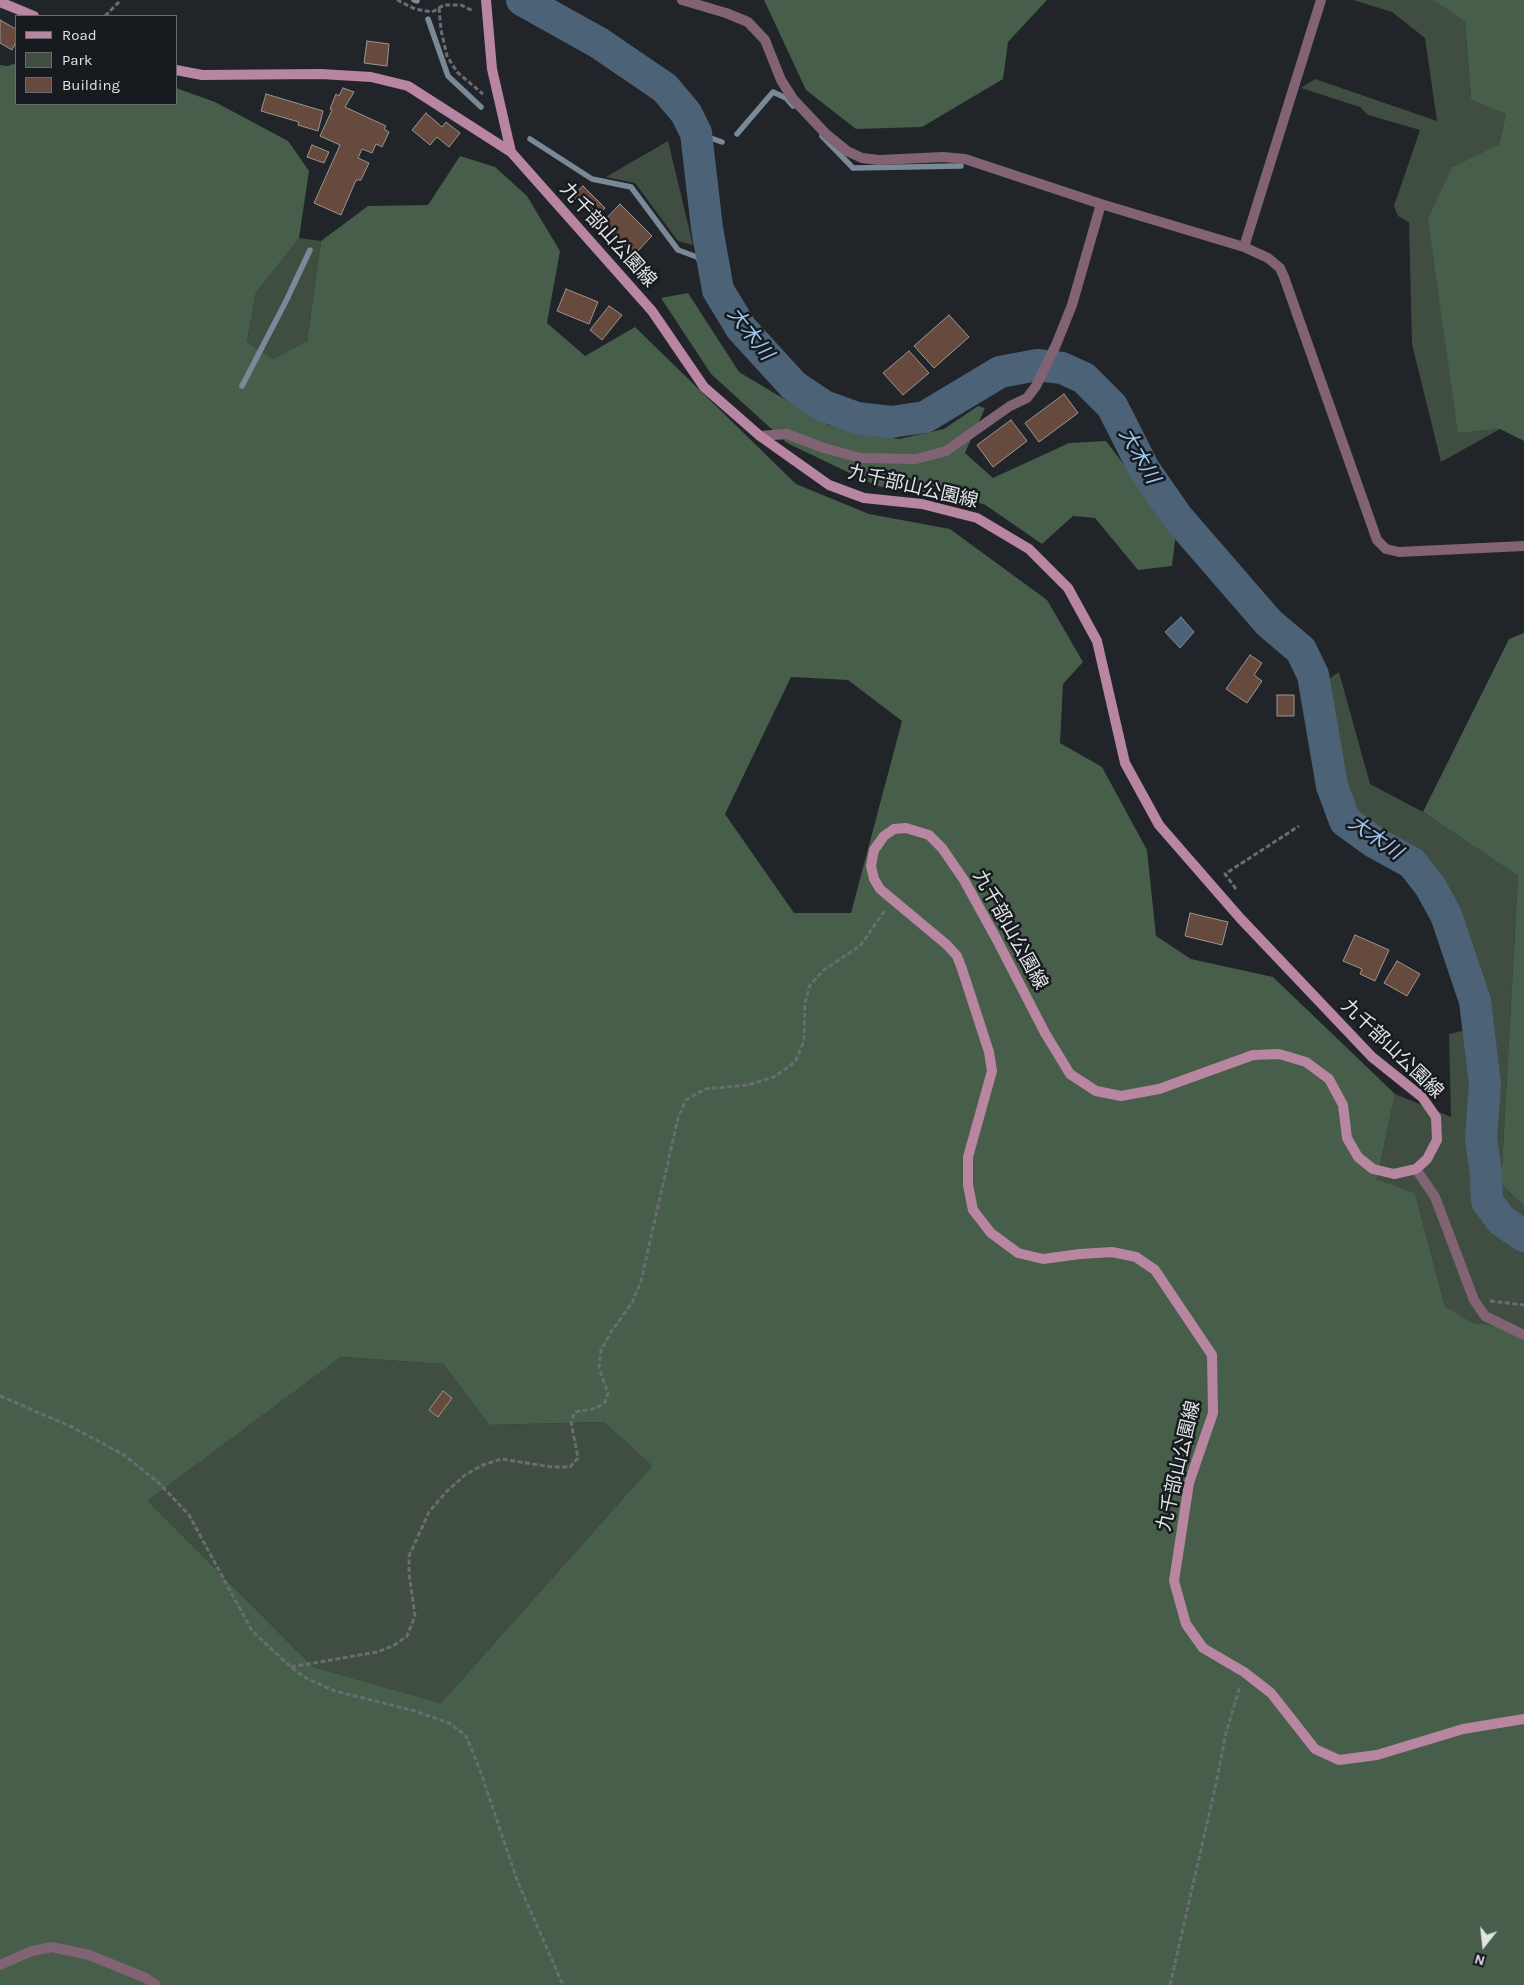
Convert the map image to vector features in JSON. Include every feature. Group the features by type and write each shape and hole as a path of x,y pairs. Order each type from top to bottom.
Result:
{"main road":[{"path":"486,0 492,69 511,152"},
{"path":"0,2 32,15"},
{"name":"九千部山公園線","path":"178,70 202,75 321,74 370,77 408,86 511,152 652,311 704,387 760,436 829,485 864,498 922,504 976,518 1029,549 1068,588 1096,641 1125,764 1159,825 1240,918 1372,1057 1422,1097 1436,1117 1437,1140 1427,1159 1416,1168 1394,1174 1373,1169 1358,1157 1347,1138 1344,1105 1328,1079 1306,1062 1279,1054 1253,1055 1160,1089 1120,1096 1096,1091 1070,1074 1045,1033 964,880 942,848 929,835 906,828 894,829 884,836 874,850 871,866 874,879 880,889 947,944 956,956 989,1052 992,1071 968,1157 968,1185 973,1210 991,1233 1018,1253 1043,1259 1112,1252 1136,1257 1155,1270 1212,1355 1213,1413 1189,1483 1174,1580 1186,1624 1203,1648 1244,1672 1271,1694 1315,1749 1339,1760 1377,1756 1463,1729 1524,1720"}],"street":[{"path":"682,0 726,13 748,22 765,40 781,80 793,99 826,134 846,151 862,158 879,160 943,156 964,159 1101,204 1244,247 1268,258 1280,268 1284,278 1377,540 1386,548 1399,552 1524,546"},
{"path":"1244,247 1321,0"},
{"path":"760,436 787,434 824,448 861,458 916,459 946,451 1010,406 1027,398 1036,386 1056,345 1072,305 1101,204"},
{"path":"1416,1168 1435,1197 1474,1300 1485,1316 1524,1334"},
{"path":"0,1964 32,1950 52,1947 89,1955 146,1978 156,1985"}],"path":[{"path":"106,15 121,0"},
{"path":"397,0 414,9 432,12 444,5 461,5 488,18"},
{"path":"439,8 441,30 447,56 457,72 482,94 498,96"},
{"path":"1240,896 1225,874 1299,826"},
{"path":"291,1667 376,1652 393,1646 407,1636 415,1616 408,1574 409,1556 429,1512 446,1492 465,1475 483,1465 502,1459 552,1468 570,1467 578,1458 571,1422 575,1412 597,1408 605,1402 608,1393 599,1368 601,1350 611,1332 632,1303 641,1281 678,1118 686,1100 704,1089 748,1085 774,1076 795,1062 804,1041 805,1003 810,985 824,970 860,946 892,900"},
{"path":"1474,1300 1503,1301 1524,1306"},
{"path":"0,1396 72,1427 124,1454 159,1483 189,1515 252,1631 291,1667 306,1678 335,1691 415,1712 448,1723 466,1736 480,1770 517,1880 564,1985"},
{"path":"1170,1985 1226,1733 1244,1672"}],"green space":[{"path":"764,0 1047,0 1008,42 1003,79 922,127 856,129 806,90"},
{"path":"1353,0 1433,0 1465,22 1471,98 1506,114 1499,144 1452,167 1458,433 1500,429 1441,462 1412,344 1409,222 1398,216 1394,206 1420,130 1368,115 1360,107 1301,88 1315,79 1437,121 1425,38 1392,12"},
{"path":"1433,0 1524,0 1524,441 1500,429 1458,433 1428,219 1452,167 1499,144 1506,114 1471,99 1465,22"},
{"path":"15,63 15,105 178,105 178,89 215,102 288,141 309,171 299,238 256,293 247,342 273,359 307,341 321,241 368,206 428,205 460,156 495,167 527,196 560,251 547,323 585,356 635,327 796,484 869,514 950,529 1047,600 1083,662 1063,684 1060,743 1102,767 1147,850 1156,936 1191,959 1273,977 1395,1094 1377,1180 1415,1193 1445,1306 1473,1323 1524,1329 1524,1985 0,1985 0,65 8,66","holes":["791,677 848,680 902,721 851,913 794,913 725,814","341,1357 443,1364 489,1425 604,1422 652,1466 441,1703 313,1667 148,1501"]},
{"path":"668,141 693,245 678,241 635,183 606,177"},
{"path":"299,238 321,241 307,341 273,359 247,342 256,293"},
{"path":"688,293 739,372 828,425 899,439 944,429 978,406 985,408 965,453 993,478 1069,443 1106,441 1176,533 1172,566 1138,570 1095,518 1073,516 1042,544 984,504 877,486 787,443 711,374 661,298"},
{"path":"1524,633 1524,1206 1501,1184 1518,876 1423,812 1509,639"},
{"path":"1339,672 1370,784 1423,812 1518,876 1501,1184 1524,1206 1524,1329 1473,1323 1445,1306 1415,1193 1377,1181 1395,1094 1451,1117 1449,1034 1484,1026 1461,915 1427,863 1351,811 1317,687"},
{"path":"341,1357 443,1364 489,1425 604,1422 652,1466 441,1703 313,1667 148,1501"}],"water":[{"path":"1181,617 1194,632 1180,648 1165,632"}],"building":[{"path":"0,20 15,28 15,44 12,50 0,43"},
{"path":"367,41 389,44 387,66 364,63"},
{"path":"343,88 354,92 345,107 386,126 384,129 389,132 382,147 376,144 372,153 362,149 358,158 369,163 361,180 356,180 341,215 314,203 340,145 320,136 332,110 330,109 336,94 339,96"},
{"path":"266,94 323,111 318,131 298,125 299,122 261,111"},
{"path":"426,113 442,127 446,122 460,133 449,147 437,137 430,145 412,130"},
{"path":"312,145 329,152 324,163 307,157"},
{"path":"583,186 605,208 595,218 572,196"},
{"path":"620,204 652,236 634,255 602,223"},
{"path":"566,289 598,302 589,324 557,311"},
{"path":"609,306 622,315 602,340 590,330"},
{"path":"949,315 969,337 934,368 914,346"},
{"path":"909,351 929,373 903,395 883,373"},
{"path":"1064,394 1078,413 1039,442 1025,423"},
{"path":"1011,420 1027,441 993,467 977,445"},
{"path":"1250,655 1262,663 1254,675 1262,681 1247,703 1226,689"},
{"path":"1277,695 1294,695 1294,716 1277,716"},
{"path":"1190,913 1228,922 1222,945 1185,936"},
{"path":"1355,935 1389,950 1375,981 1360,974 1362,969 1343,961"},
{"path":"1397,961 1420,974 1407,996 1384,983"},
{"path":"443,1391 452,1398 438,1417 429,1410"}],"waterway":[{"name":"大木川","path":"522,0 599,43 665,88 686,113 696,133 707,228 718,290 741,328 794,386 824,406 857,418 891,422 925,417 1000,372 1037,365 1062,368 1084,378 1112,406 1144,469 1178,518 1269,623 1301,650 1313,675 1332,786 1345,821 1374,842 1412,863 1430,886 1446,915 1475,1001 1485,1084 1481,1138 1486,1174 1487,1201 1501,1220 1524,1236"},
{"path":"428,19 448,76 481,107"},
{"path":"737,134 773,92 786,98 793,106"},
{"path":"696,133 722,142"},
{"path":"822,136 853,168 961,166"},
{"path":"530,139 592,179 631,187 678,250 697,257 718,290"},
{"path":"242,386 310,250"}]}
